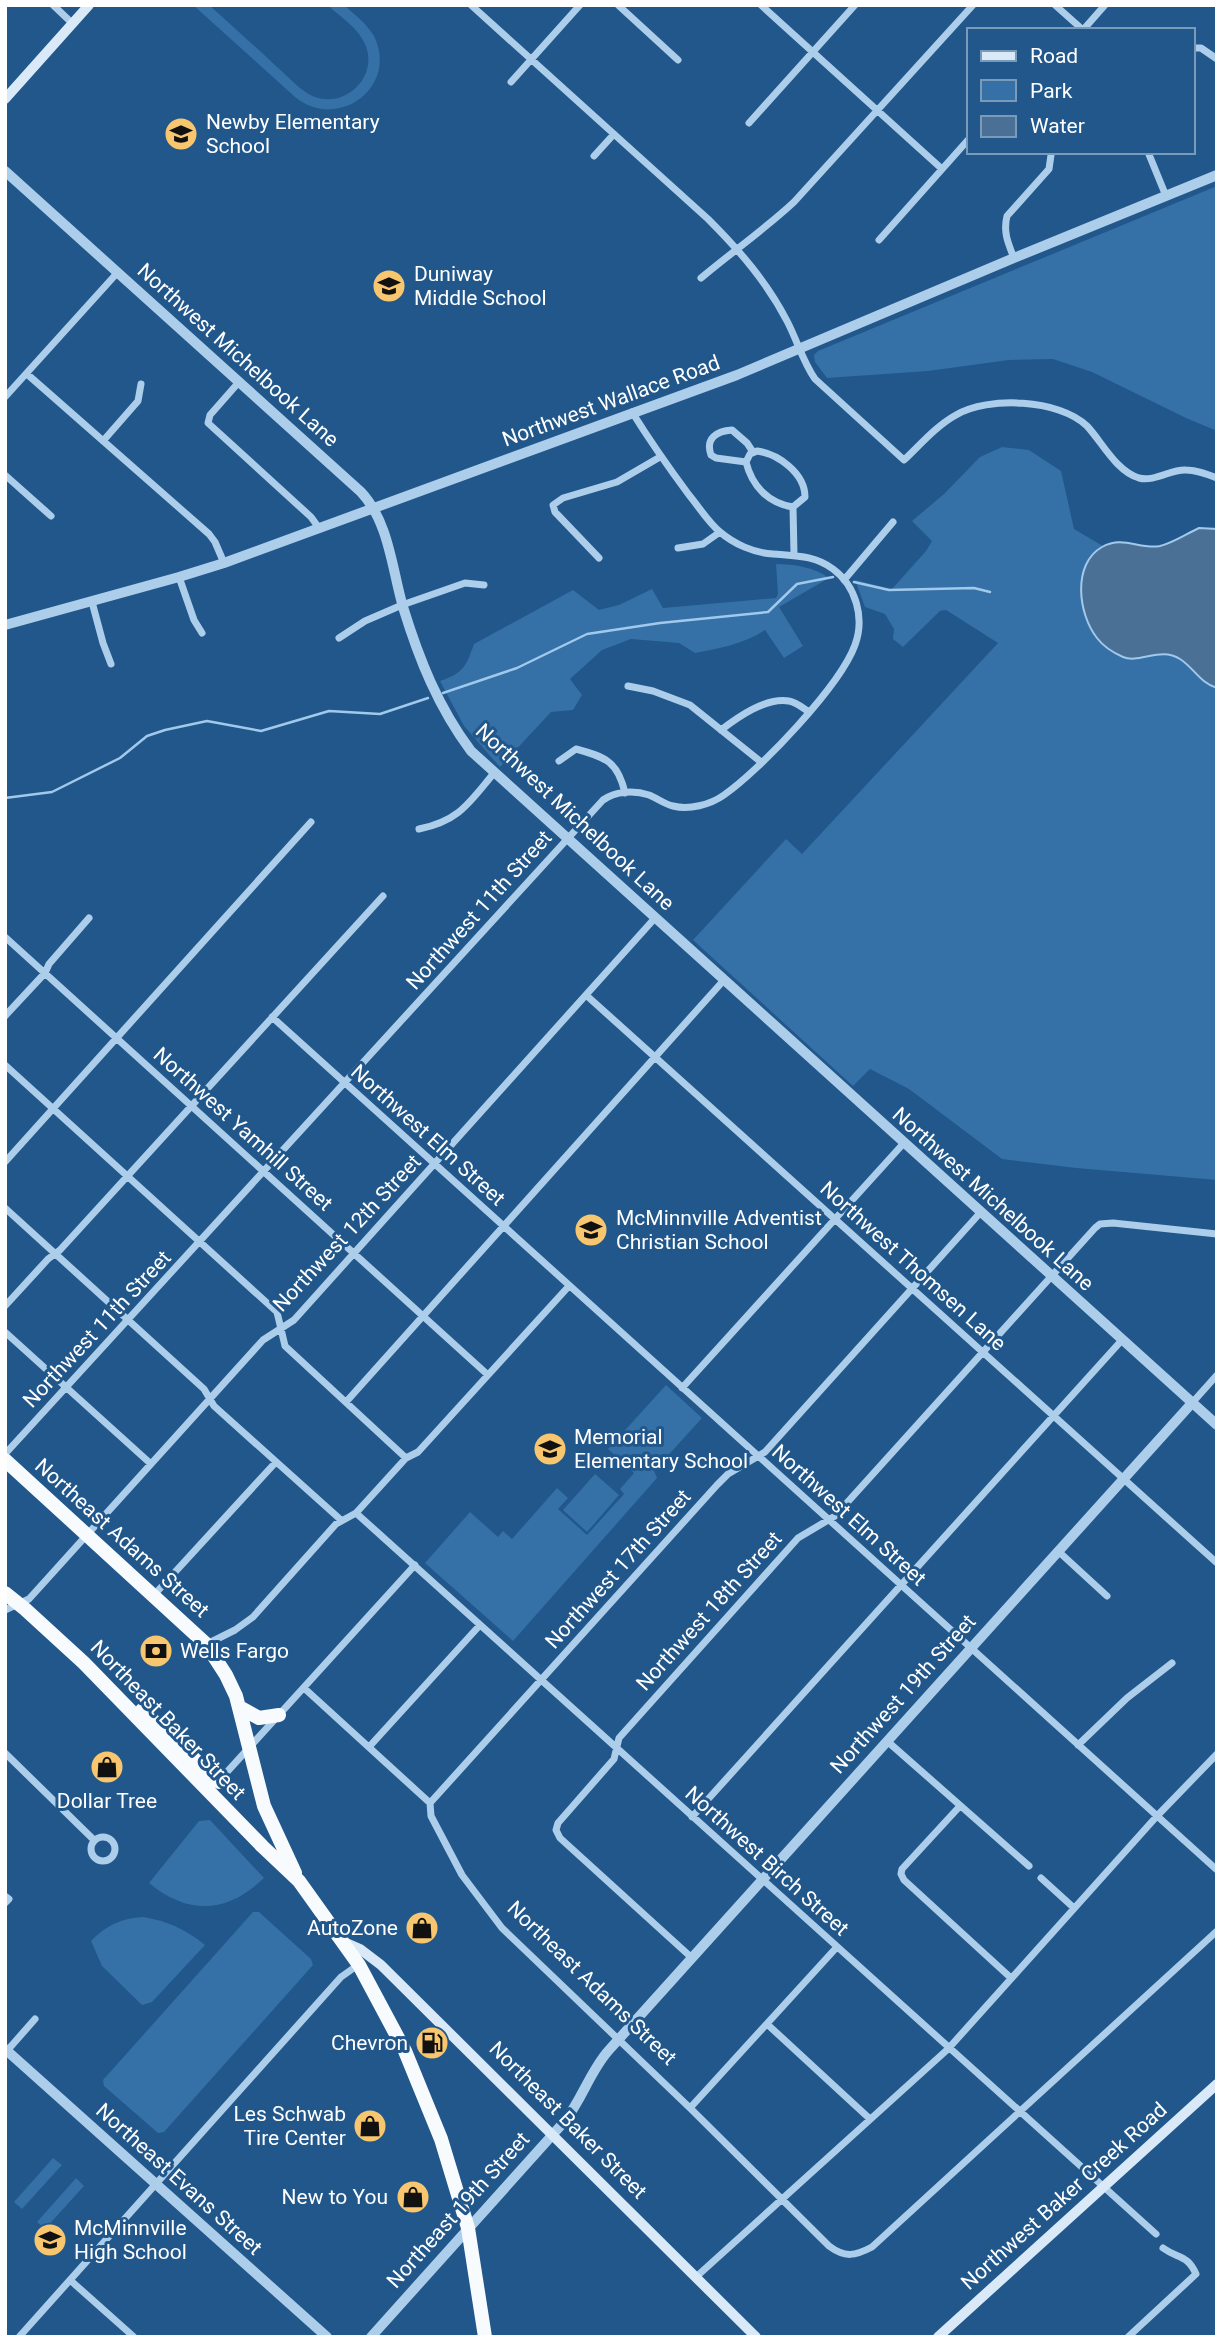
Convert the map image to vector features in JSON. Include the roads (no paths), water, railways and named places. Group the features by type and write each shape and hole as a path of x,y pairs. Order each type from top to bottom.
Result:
{"highway":[{"name":"Northeast Adams Street","path":"5,1460 206,1644 226,1675 240,1707 264,1806 299,1881"},
{"name":"Northeast Baker Street","path":"5,1593 12,1607 83,1663 214,1787 299,1881"},
{"path":"240,1707 259,1718 279,1715"},
{"path":"299,1881 359,1965 386,2013 423,2091 441,2139 468,2228 485,2337"}],"main road":[{"path":"7,94 89,5"},
{"name":"Northeast Baker Street","path":"344,1942 360,1949 382,1965 756,2337"},
{"name":"Northwest Baker Creek Road","path":"938,2337 1217,2084"}],"street":[{"path":"53,5 73,24"},
{"path":"471,5 736,248 765,284 815,379 904,460 939,427 972,408 988,404 1047,405 1078,418 1125,470 1140,478 1156,477 1184,469 1217,478"},
{"path":"511,82 580,5"},
{"path":"618,5 678,60"},
{"path":"761,5 942,169"},
{"path":"749,123 855,5"},
{"path":"701,278 736,248 772,223 794,202 973,5"},
{"path":"1055,5 1081,28"},
{"path":"1085,28 1105,5"},
{"path":"1194,48 1201,48 1217,60"},
{"path":"594,156 614,134"},
{"path":"879,240 967,141"},
{"path":"1150,154 1166,196"},
{"path":"1014,258 1005,234 1007,216 1049,169 1051,155"},
{"name":"Northwest Michelbook Lane","path":"5,171 361,492 374,507 385,536 402,605 421,664 444,712 471,751 1217,1426"},
{"name":"Northwest Wallace Road","path":"5,625 224,563 737,375 1217,175"},
{"path":"5,397 118,272"},
{"path":"27,374 209,534 224,563"},
{"path":"239,382 210,415 208,423 319,527"},
{"path":"103,441 138,401 141,384"},
{"path":"559,761 576,749 609,762 618,770 625,793 648,795 673,806 704,805 723,796 761,762 809,712 841,670 855,645 860,626 855,596 834,570 820,561 794,554 756,551 739,544 720,531 660,457 632,412"},
{"path":"746,462 711,455 708,445 711,438 722,430 732,430 747,443 752,452"},
{"path":"752,452 746,462 749,474 761,492 779,504 793,507"},
{"path":"752,452 765,452 774,457 802,480 805,497 793,507"},
{"path":"599,558 555,512 553,505 563,498 624,479 660,457"},
{"path":"5,475 51,516"},
{"path":"793,507 794,554"},
{"path":"844,580 893,522"},
{"path":"677,548 703,544 720,531"},
{"path":"179,577 194,620 202,633"},
{"path":"339,638 359,624 402,605 465,583 484,585"},
{"path":"92,602 111,664"},
{"path":"628,685 690,705 761,762"},
{"path":"722,730 748,712 771,702 793,701 809,712"},
{"path":"419,830 454,818 494,773"},
{"name":"Northwest 11th Street","path":"5,1454 603,800 625,793"},
{"path":"5,1162 311,822"},
{"path":"5,1306 127,1177 383,896"},
{"path":"5,1016 45,973 49,964 89,918"},
{"name":"Northwest 12th Street","path":"12,1607 30,1599 263,1340 294,1320 655,918"},
{"name":"Northwest Yamhill Street","path":"5,937 488,1375"},
{"path":"346,1402 724,981"},
{"name":"Northwest Thomsen Lane","path":"586,995 1217,1563"},
{"name":"Northwest Elm Street","path":"272,1017 1217,1870"},
{"path":"5,1065 277,1312 285,1346 406,1458"},
{"path":"682,1388 903,1144"},
{"path":"5,1208 204,1389 214,1406 275,1463 341,1520"},
{"name":"Northwest 17th Street","path":"430,1803 717,1485 728,1475 759,1457 981,1213"},
{"name":"Northwest 18th Street","path":"692,1958 560,1838 556,1830 558,1823 614,1759 619,1738 798,1538 829,1520 1100,1224 1113,1223 1217,1234"},
{"path":"206,1644 235,1630 253,1617 341,1520 356,1513 406,1458 418,1452 569,1286"},
{"path":"5,1332 151,1464"},
{"path":"692,1817 1122,1340"},
{"name":"Northwest 19th Street","path":"618,2039 1217,1375"},
{"path":"154,1595 275,1463"},
{"name":"Northwest Birch Street","path":"356,1513 1156,2234"},
{"path":"1058,1551 1107,1596"},
{"path":"214,1787 415,1566"},
{"path":"369,1747 480,1625"},
{"path":"1079,1745 1126,1698 1172,1662"},
{"name":"Northeast Adams Street","path":"304,1688 430,1803 431,1816 462,1875 523,1950 838,2253 849,2256 872,2247 1019,2112"},
{"path":"887,1741 1029,1866"},
{"path":"696,2277 948,2049 1157,1815 1217,1754"},
{"path":"6,1755 94,1840"},
{"path":"960,1805 902,1869 901,1874 904,1881 1011,1978"},
{"path":"1041,1878 1074,1908"},
{"path":"1019,2112 1217,1931"},
{"path":"690,2108 836,1948"},
{"path":"19,2337 341,1977 359,1965"},
{"path":"6,2050 35,2019"},
{"path":"767,2024 870,2119"},
{"name":"Northeast 19th Street","path":"371,2337 574,2110 603,2056 618,2039"},
{"name":"Northeast Evans Street","path":"6,2050 327,2337"},
{"path":"1128,2337 1196,2274 1184,2257 1163,2248"},
{"path":"70,2280 134,2337"}],"water":[{"path":"1199,528 1217,529 1217,688 1206,683 1173,655 1158,654 1129,659 1112,651 1099,641 1082,603 1082,577 1086,565 1092,555 1102,547 1117,542 1160,546"}],"waterway":[{"path":"443,693 517,668 587,634 660,623 768,612 797,584 833,577"},
{"path":"854,582 889,590 974,588 990,592"},
{"path":"5,798 52,792 120,758 147,736 165,730 207,721 261,731 329,711 380,714 428,698"}],"place":[{"name":"Newby Elementary School","path":"181,134"},
{"name":"Duniway Middle School","path":"389,286"},
{"name":"McMinnville Adventist Christian School","path":"591,1230"},
{"name":"Memorial Elementary School","path":"550,1449"},
{"name":"Wells Fargo","path":"156,1651"},
{"name":"Dollar Tree","path":"107,1767"},
{"name":"AutoZone","path":"422,1928"},
{"name":"Chevron","path":"432,2043"},
{"name":"Les Schwab Tire Center","path":"370,2126"},
{"name":"New to You","path":"413,2197"},
{"name":"McMinnville High School","path":"50,2240"}]}
